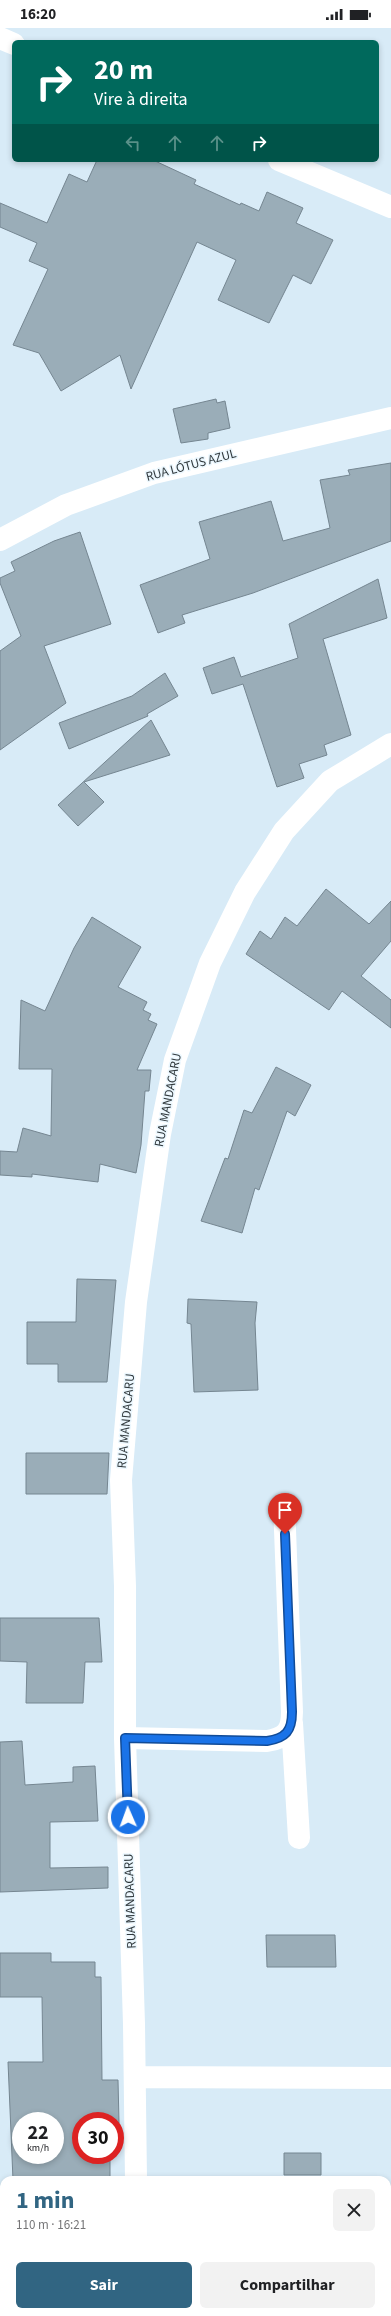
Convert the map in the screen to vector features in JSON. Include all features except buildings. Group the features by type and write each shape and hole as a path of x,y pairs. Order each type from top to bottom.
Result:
{"street":[{"path":"0,38 12,43"},
{"path":"284,162 391,207"},
{"name":"RUA LÓTUS AZUL","path":"0,540 66,505 154,473 391,418"},
{"name":"RUA MANDACARU","path":"136,2176 135,2077 125,1738 125,1586 121,1480 127,1402 140,1279 160,1134 175,1060 210,963 245,892 284,832 330,781 391,744"},
{"path":"284,1504 292,1723 300,1838"},
{"path":"125,1738 267,1741 280,1739 287,1733 292,1723"},
{"path":"135,2077 391,2078"}],"route":[{"path":"128,1817 125,1738 267,1741 280,1739 287,1733 292,1723 292,1712 285,1534"}]}
